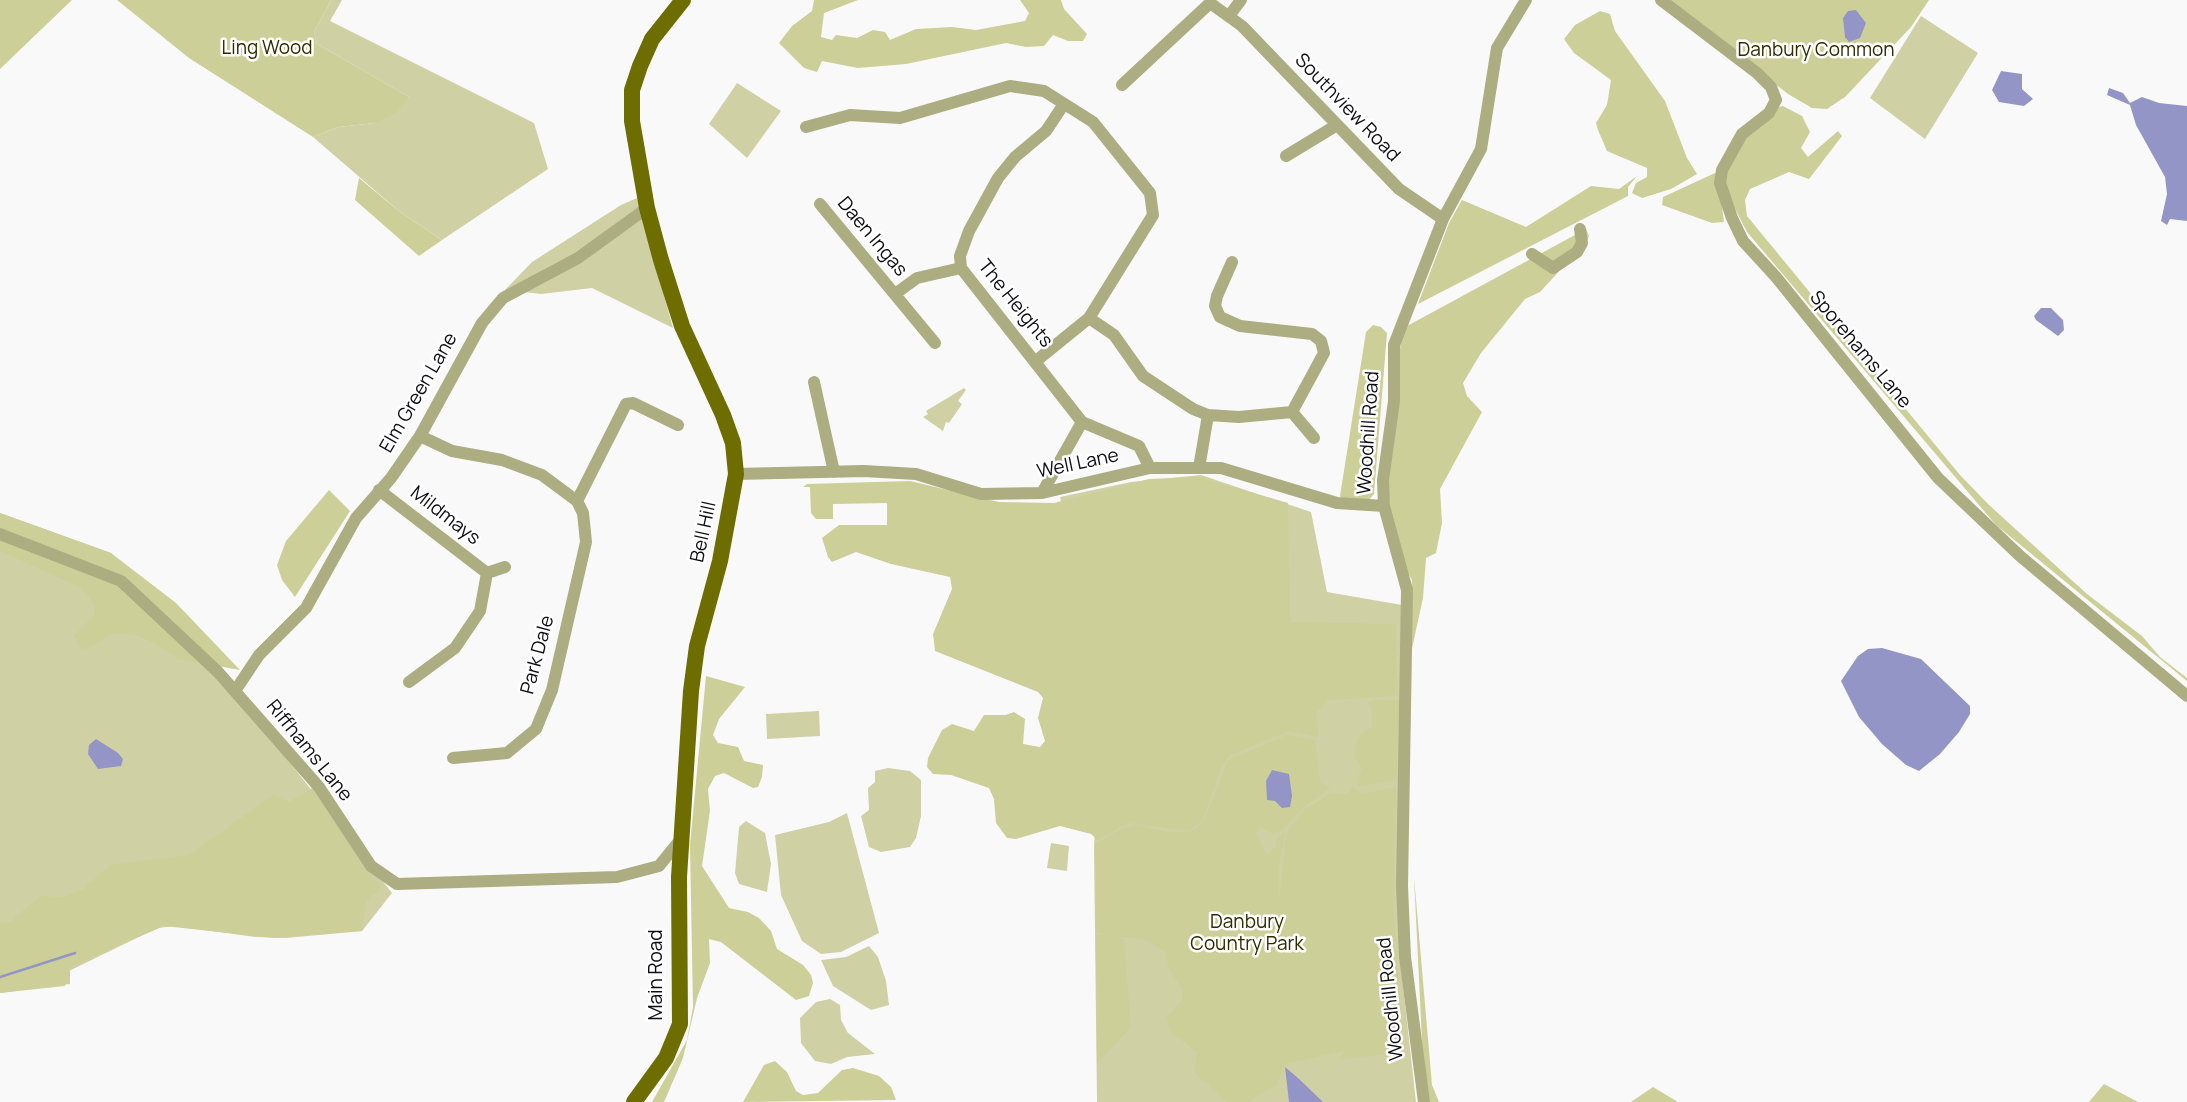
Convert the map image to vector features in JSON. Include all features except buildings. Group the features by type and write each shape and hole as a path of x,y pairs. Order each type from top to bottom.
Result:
{"main road":[{"path":"647,208 632,121 632,90 652,39 683,0"},
{"name":"Bell Hill","path":"647,208 682,326 733,443 736,474 720,561 697,646 679,877"},
{"name":"Main Road","path":"634,1102 666,1058 680,1024 679,877"}],"street":[{"path":"1228,16 1241,0"},
{"name":"Woodhill Road","path":"1424,1102 1405,957 1402,898 1407,590 1384,506 1383,480 1394,401 1394,345 1443,219 1481,149 1497,48 1527,0"},
{"name":"Sporehams Lane","path":"1661,0 1758,73 1771,87 1776,100 1769,113 1742,134 1721,170 1720,183 1732,219 1743,241 1776,277 1938,478 2020,556 2187,696"},
{"name":"Southview Road","path":"1122,85 1208,1 1228,16 1399,189 1443,219"},
{"path":"806,127 850,115 900,118 1010,86 1044,91 1093,122 1150,193 1154,204 1153,215 1089,317 1036,361"},
{"name":"The Heights","path":"1064,104 1046,131 1015,157 998,178 969,231 960,256 961,268 1082,422"},
{"path":"1286,156 1337,125"},
{"name":"Daen Ingas","path":"820,204 935,342"},
{"name":"Elm Green Lane","path":"235,691 259,655 306,608 335,552 420,436 482,323 503,298 578,258 647,208"},
{"path":"1532,254 1553,268 1577,252 1582,243 1580,229"},
{"path":"1232,262 1217,296 1215,306 1220,317 1240,327 1312,334 1321,341 1324,353 1292,412"},
{"name":"Daen Ingas","path":"895,294 917,278 961,268"},
{"path":"1089,317 1114,335 1143,376 1160,390 1209,415 1239,417 1292,412"},
{"path":"814,382 834,472"},
{"path":"420,436 453,451 502,460 542,475 577,501 626,404 633,403 678,425"},
{"path":"1292,412 1314,438"},
{"path":"1199,468 1209,415"},
{"path":"1042,493 1082,422 1139,446 1150,468"},
{"name":"Well Lane","path":"736,474 916,474 981,494 1042,493 1150,468 1220,468 1337,503 1384,506"},
{"name":"Mildmays","path":"379,490 486,573"},
{"name":"Park Dale","path":"453,758 507,753 536,729 552,690 586,542 583,513 577,501"},
{"name":"Riffhams Lane","path":"0,534 121,581 218,671 319,787 371,866 397,884 433,885 617,877 659,866"},
{"name":"Mildmays","path":"486,573 505,567"},
{"name":"Mildmays","path":"409,682 455,648 480,611 486,573"},
{"path":"218,671 245,679"},
{"path":"679,877 659,866 681,839"}],"green space":[{"path":"0,0 72,0 0,69"},
{"name":"Ling Wood","path":"117,0 331,0 314,32 317,44 409,97 394,114 375,123 338,127 313,137 189,58"},
{"path":"331,0 342,0 330,21 534,123 548,169 442,240 400,212 313,137 338,127 375,123 409,97 317,44 314,32"},
{"path":"814,0 858,0 824,13 821,37 832,40 836,35 857,38 873,30 885,32 890,40 916,29 952,27 976,30 1025,21 1029,13 1020,0 1061,0 1064,9 1087,34 1083,41 1068,41 1053,35 1044,46 1026,47 1006,43 906,64 858,68 822,61 817,72 804,68 779,43 792,26 812,11"},
{"name":"Danbury Common","path":"1668,0 1929,0 1911,27 1845,97 1827,109 1812,108 1788,94"},
{"path":"1600,11 1610,14 1615,31 1665,101 1687,158 1697,174 1671,189 1642,198 1632,193 1636,183 1647,177 1647,168 1607,151 1596,123 1607,105 1611,80 1574,53 1564,39 1575,25"},
{"path":"1921,16 1978,53 1925,139 1870,98"},
{"path":"737,83 781,111 747,158 709,124"},
{"path":"1783,106 1802,116 1810,132 1801,148 1808,157 1838,131 1842,136 1809,179 1789,172 1750,189 1745,200 1747,216 1960,475 2087,594 2142,636 2160,657 2187,678 2187,681 1996,525 1747,232 1726,191 1725,171 1737,149 1769,109"},
{"path":"1715,173 1718,176 1724,222 1712,223 1662,205 1663,197"},
{"path":"1637,176 1628,187 1628,196 1418,304 1449,223 1462,200 1526,227 1591,186 1619,189"},
{"path":"359,178 400,212 442,240 419,256 355,200"},
{"path":"637,198 673,328 592,288 541,294 505,290 532,262 621,205"},
{"path":"1586,229 1589,236 1587,241 1540,292 1525,299 1481,353 1463,383 1467,396 1482,412 1440,489 1442,523 1436,553 1426,558 1423,598 1406,676 1412,580 1403,564 1390,511 1388,483 1401,338 1407,326"},
{"path":"1373,325 1381,327 1387,333 1374,494 1368,501 1340,496 1366,332"},
{"path":"964,388 966,390 958,401 962,404 949,423 946,422 943,431 923,417 928,414 926,411"},
{"name":"Danbury Country Park","path":"1201,475 1311,512 1327,592 1402,605 1401,968 1416,1102 1097,1102 1094,849 1100,696 1060,497 1131,482"},
{"path":"1198,477 1288,503 1290,622 1396,624 1397,696 1329,700 1317,711 1317,737 1288,731 1229,756 1221,768 1203,820 1189,831 1128,823 1098,840 1091,834 1060,826 1016,839 1007,838 996,823 994,799 989,788 951,775 933,774 927,767 928,758 942,730 952,724 974,731 984,715 1006,715 1014,712 1025,719 1023,744 1040,747 1045,741 1038,718 1043,698 1038,692 935,651 933,634 952,589 950,577 891,564 856,552 832,562 828,557 822,538 839,525 887,525 887,503 833,504 833,519 816,519 811,513 810,487 803,487 807,484 910,481 999,502 1054,503 1149,479"},
{"path":"329,490 350,511 295,597 282,580 277,565 286,541"},
{"path":"0,513 111,553 230,686 392,893 362,931 286,938 255,937 176,926 157,928 69,971 65,986 0,993"},
{"path":"0,513 111,553 176,603 240,670 178,659 152,642 132,634 112,634 87,649 81,648 74,635 94,615 95,607 88,595 81,588 0,551"},
{"path":"706,676 745,687 719,719 713,735 718,743 738,747 744,761 763,765 758,787 753,788 724,773 715,776 708,789 710,811 702,866 729,908 748,912 759,918 771,931 777,949 803,965 811,975 813,983 809,996 796,1000 721,942 709,939 710,963 697,998 683,1058 664,1102 652,1102 687,1040 693,1007 690,845"},
{"path":"1399,700 1397,777 1392,781 1358,786 1356,781 1362,768 1355,757 1355,748 1361,734 1372,727 1372,708 1367,702"},
{"path":"819,711 820,736 767,739 766,714"},
{"path":"1287,735 1315,740 1320,782 1330,788 1304,807 1283,830 1273,834 1261,827 1256,834 1267,855 1276,847 1276,839 1286,832 1279,864 1279,900 1285,843 1289,829 1304,810 1331,793 1348,794 1353,787 1360,794 1396,787 1393,899 1403,1053 1340,1059 1344,1051 1284,1064 1277,1085 1248,1102 1227,1102 1194,1072 1197,1052 1172,1033 1166,1018 1182,1000 1183,990 1169,969 1165,952 1144,939 1119,937 1124,940 1131,1027 1097,1064 1096,935 1105,935 1096,933 1095,844 1119,830 1135,825 1170,832 1188,832 1197,828 1205,819 1228,760"},
{"path":"888,768 910,771 921,780 921,816 916,838 910,847 881,852 869,847 861,816 869,810 868,788 875,782 875,771"},
{"path":"312,788 324,799 357,856 381,888 366,901 362,931 274,938 164,926 70,967 70,984 0,993 0,923 11,921 40,896 64,897 83,889 110,865 189,855 273,795 289,802"},
{"path":"847,813 879,933 841,952 821,954 802,941 781,895 775,835 829,822"},
{"path":"746,821 765,833 771,864 767,892 739,884 735,873 739,827"},
{"path":"1051,843 1069,846 1067,871 1047,868"},
{"path":"1414,877 1432,1085 1439,1102 1425,1102"},
{"path":"869,946 878,957 886,981 889,1005 871,1010 833,986 821,960 846,957"},
{"path":"830,999 840,1005 841,1020 848,1033 875,1054 847,1057 831,1064 815,1061 801,1043 800,1018 816,1002"},
{"path":"775,1061 787,1072 796,1091 803,1095 818,1093 842,1070 853,1068 879,1076 891,1087 896,1100 743,1102 764,1065"},
{"path":"2104,1084 2138,1102 2089,1102"},
{"path":"1653,1087 1678,1102 1631,1102"}],"water":[{"path":"1856,10 1866,23 1860,38 1849,42 1845,37 1843,18 1848,11"},
{"path":"2001,71 2022,74 2022,89 2033,99 2024,106 1999,102 1992,90"},
{"path":"2109,88 2123,93 2130,103 2142,97 2159,103 2187,106 2187,221 2170,219 2167,225 2161,221 2167,194 2165,177 2136,125 2130,105 2107,95"},
{"path":"2041,308 2051,308 2063,320 2064,330 2058,336 2036,320 2034,316"},
{"path":"1882,648 1921,659 1970,706 1970,714 1959,732 1940,754 1919,771 1906,765 1882,744 1859,717 1841,681 1858,656 1868,649"},
{"path":"96,739 118,753 123,759 121,766 98,769 88,754 89,745"},
{"path":"1272,770 1289,774 1292,796 1290,807 1282,808 1275,801 1267,800 1266,781"},
{"path":"1285,1067 1298,1078 1323,1102 1289,1102"}],"waterway":[{"path":"0,977 75,953"}]}
